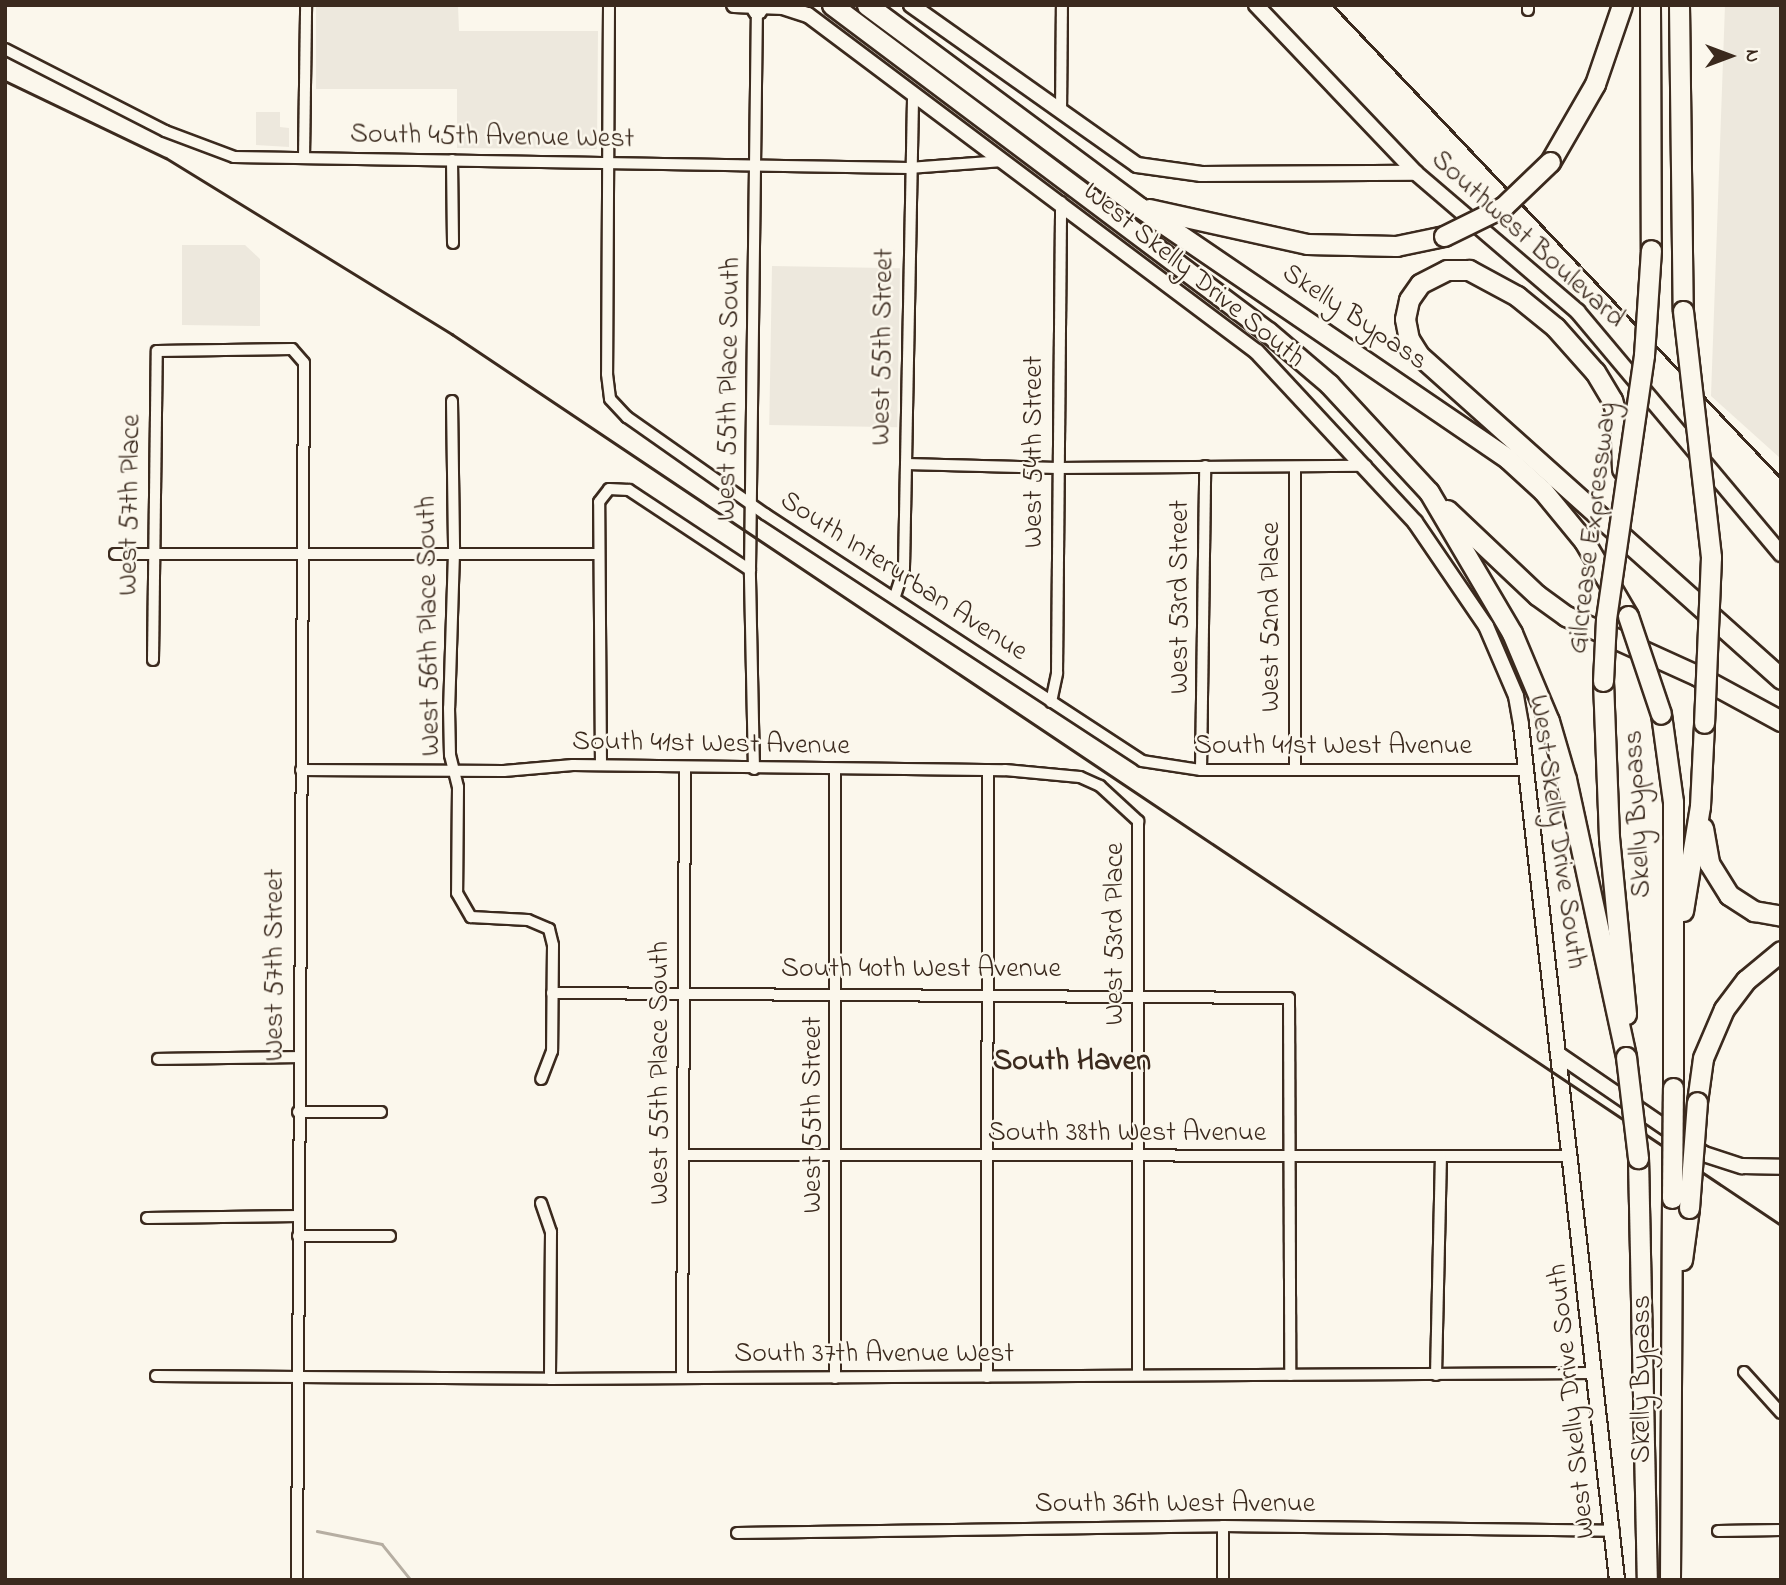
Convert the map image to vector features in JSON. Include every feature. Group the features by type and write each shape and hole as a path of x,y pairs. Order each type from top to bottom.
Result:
{"highway":[{"name":"Skelly Bypass","path":"832,5 1259,325 1329,384 1429,492 1512,633 1549,721 1626,1057 1638,1158 1647,1580"},
{"name":"Skelly Bypass","path":"867,5 1139,207 1489,444 1526,475 1584,541 1628,616 1661,714 1673,802 1670,1580"},
{"path":"1139,207 1307,244 1396,246 1444,236 1503,207 1550,162 1595,85 1622,5"},
{"name":"Gilcrease Expressway","path":"1626,1057 1626,988 1609,837 1603,681 1606,619 1644,355 1651,250 1650,5"},
{"path":"1674,971 1700,806 1711,557 1683,311 1679,5"},
{"path":"1623,503 1621,431 1608,393 1568,340 1517,296 1469,270 1437,273 1420,284 1409,300 1405,319 1409,339 1419,355 1498,429 1599,513 1781,679"},
{"path":"1327,333 1498,429"},
{"path":"1429,492 1537,595 1566,616 1781,721"},
{"path":"1755,706 1781,729"},
{"path":"1700,806 1705,846 1718,880 1741,904 1781,916"},
{"path":"1672,1326 1689,1208 1703,1058 1724,1009 1746,980 1781,951"}],"street":[{"path":"304,157 306,5"},
{"path":"608,163 609,5"},
{"name":"West Skelly Drive South","path":"734,5 783,7 808,15 913,96 1061,202 1257,352 1366,466 1436,548 1486,626 1516,696 1593,1373 1614,1531 1617,1580"},
{"path":"1061,113 1062,5"},
{"name":"Southwest Boulevard","path":"1256,5 1416,173 1586,320 1781,554"},
{"name":"West Skelly Drive South","path":"913,6 1137,166 1201,174 1416,173"},
{"name":"West 55th Place South","path":"754,769 750,570 753,505 757,7"},
{"name":"South 45th Avenue West","path":"5,49 207,150 234,158 756,163 909,168 1003,161"},
{"name":"West 55th Street","path":"895,596 904,568 909,168 913,96"},
{"path":"452,160 453,243"},
{"name":"South Interurban Avenue","path":"608,163 610,399 627,417 753,505 1142,761"},
{"name":"West 54th Street","path":"1051,702 1056,673 1061,202"},
{"name":"West 57th Street","path":"157,351 285,348 299,353 304,363 297,1580"},
{"name":"West 57th Place","path":"153,660 152,555 157,351"},
{"name":"West 56th Place South","path":"452,401 454,553 449,708 456,771 457,893 465,912 483,920 528,920 549,929 552,993"},
{"path":"906,464 1058,468 1366,466"},
{"name":"West 53rd Street","path":"1201,770 1205,466"},
{"name":"West 52nd Place","path":"1295,467 1295,768"},
{"path":"601,765 600,502 609,489 629,489 750,570"},
{"path":"115,554 599,554"},
{"name":"South 41st West Avenue","path":"1142,761 1201,770 1526,770"},
{"name":"South 41st West Avenue","path":"301,770 456,771 601,765 988,770 1080,777 1116,797"},
{"name":"West 55th Place South","path":"682,1378 685,768"},
{"name":"West 55th Street","path":"835,769 835,1378"},
{"path":"987,1377 988,770"},
{"name":"West 53rd Place","path":"1116,797 1138,821 1138,1374"},
{"path":"541,1079 552,1051 552,993"},
{"name":"South 40th West Avenue","path":"552,993 1140,994 1289,998 1292,1157"},
{"path":"1558,1054 1704,1154 1742,1166 1781,1167"},
{"path":"158,1059 298,1057"},
{"path":"298,1112 381,1112"},
{"name":"South 38th West Avenue","path":"684,1154 986,1157 1570,1156"},
{"path":"1290,1375 1292,1157"},
{"path":"1436,1375 1441,1157"},
{"path":"541,1203 551,1232 550,1379"},
{"path":"147,1218 298,1216"},
{"path":"298,1236 390,1236"},
{"path":"1744,1372 1781,1413"},
{"name":"South 37th Avenue West","path":"156,1376 550,1379 1593,1373"},
{"path":"1223,1526 1223,1580"},
{"name":"South 36th West Avenue","path":"737,1532 1223,1526 1614,1531"},
{"path":"1718,1531 1781,1530"}],"shaded area":[{"path":"316,5 458,5 459,31 598,31 597,149 457,148 457,89 316,89"},
{"path":"1725,5 1781,5 1781,459 1711,396"},
{"path":"256,112 280,112 280,127 289,128 289,147 256,145"},
{"path":"182,245 245,245 260,259 260,326 182,325"},
{"path":"772,266 900,268 897,427 769,425"}],"waterway":[{"path":"317,1531 382,1544 411,1580"}],"railway":[{"path":"1333,5 1781,478"},
{"path":"5,81 166,158 452,334 1781,1225"}],"district":[{"name":"South Haven","path":"1072,1062"}]}
